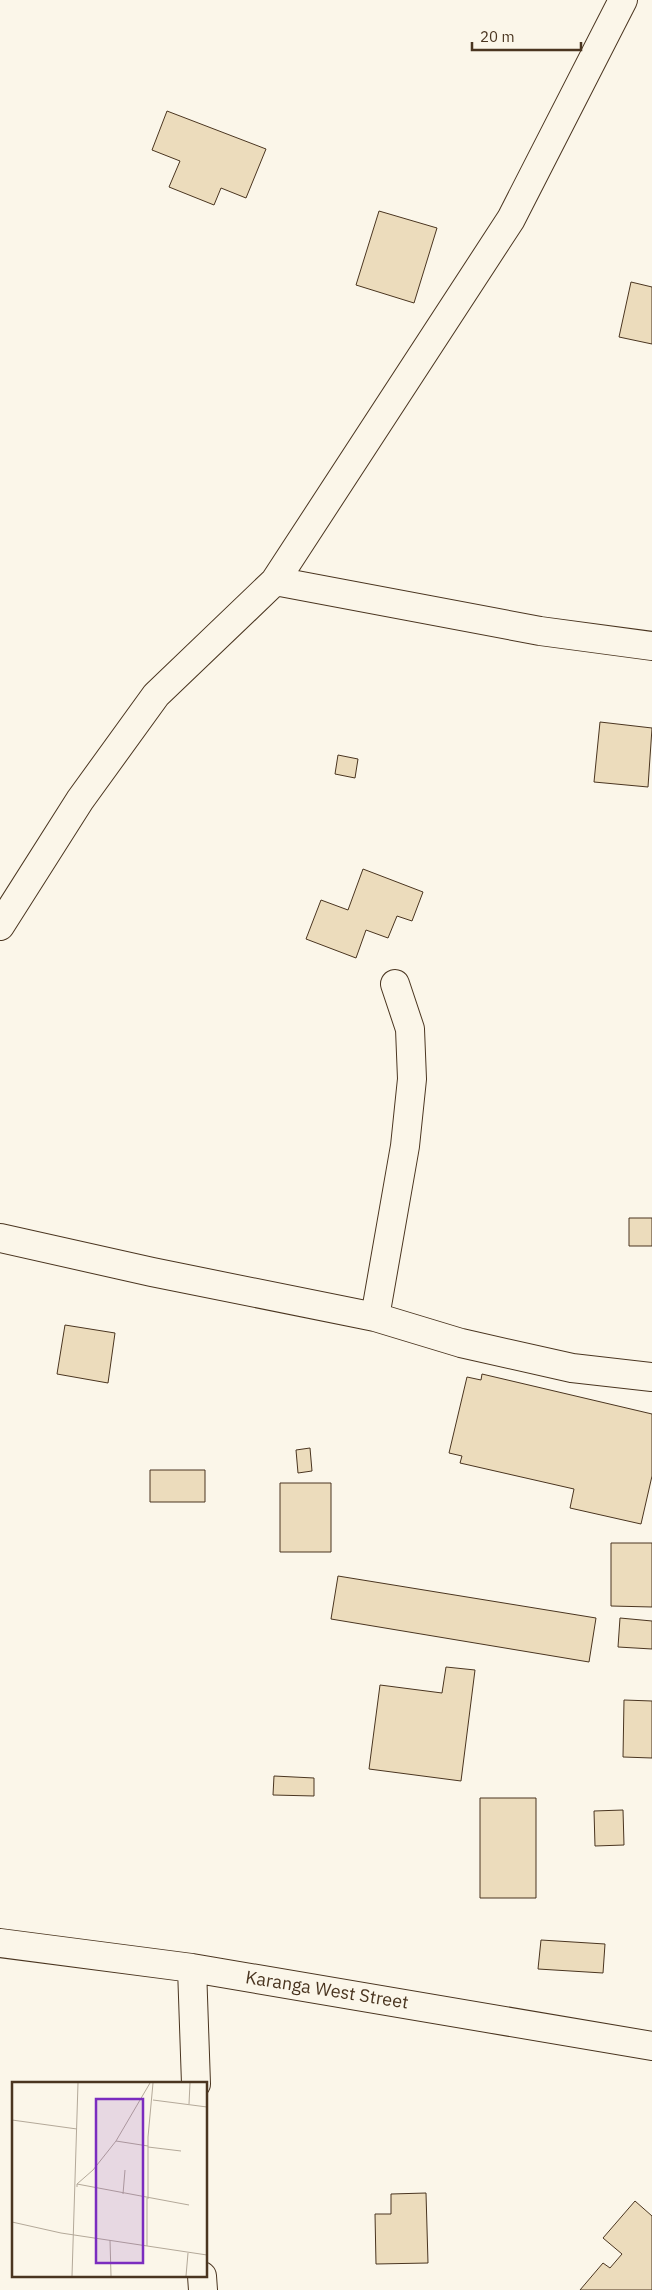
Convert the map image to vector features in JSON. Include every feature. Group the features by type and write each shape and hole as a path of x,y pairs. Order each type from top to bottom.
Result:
{"street":[{"path":"0,926 80,800 156,695 275,581 511,219 623,0"},
{"path":"275,581 540,631 652,646"},
{"path":"375,1317 405,1146 412,1079 410,1029 395,984"},
{"path":"0,1238 152,1272 375,1317 461,1344 572,1368 652,1378"},
{"name":"Karanga West Street","path":"0,1943 192,1968 652,2046"},
{"path":"192,1968 196,2082"}],"building":[{"path":"167,111 266,149 246,198 221,188 214,205 169,187 180,161 152,150"},
{"path":"379,211 437,228 414,303 356,285"},
{"path":"631,282 652,287 652,344 619,337"},
{"path":"600,722 652,728 648,787 594,782"},
{"path":"338,755 358,759 355,778 335,774"},
{"path":"363,869 423,892 412,921 397,916 388,938 366,930 356,958 306,939 321,900 348,910"},
{"path":"629,1218 652,1218 652,1246 629,1246"},
{"path":"65,1325 115,1333 108,1383 57,1374"},
{"path":"482,1374 652,1414 652,1476 641,1524 570,1508 574,1489 460,1463 462,1456 449,1453 467,1377 481,1380"},
{"path":"310,1448 312,1471 298,1473 296,1450"},
{"path":"150,1470 205,1470 205,1502 150,1502"},
{"path":"280,1483 331,1483 331,1552 280,1552"},
{"path":"611,1543 652,1543 652,1607 611,1606"},
{"path":"338,1576 596,1618 589,1662 331,1619"},
{"path":"620,1618 652,1621 652,1649 618,1647"},
{"path":"446,1667 475,1670 461,1781 369,1769 380,1685 442,1693"},
{"path":"624,1700 652,1701 652,1758 623,1757"},
{"path":"274,1776 314,1778 314,1796 273,1795"},
{"path":"480,1798 536,1798 536,1898 480,1898"},
{"path":"623,1810 624,1845 595,1846 594,1811"},
{"path":"541,1940 605,1944 603,1973 538,1969"},
{"path":"426,2193 428,2263 376,2264 375,2214 391,2214 391,2194"},
{"path":"635,2201 652,2216 652,2290 580,2290 603,2263 610,2268 622,2254 603,2238"}]}
